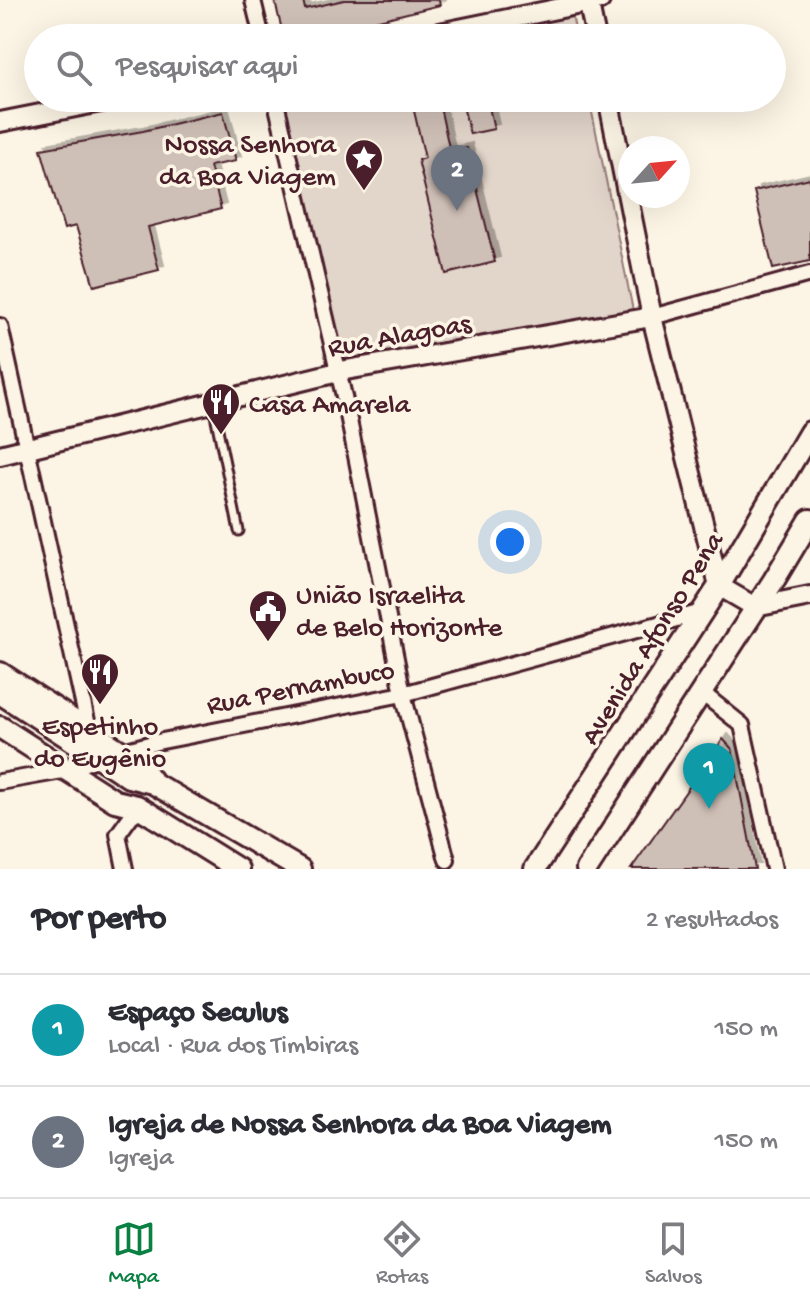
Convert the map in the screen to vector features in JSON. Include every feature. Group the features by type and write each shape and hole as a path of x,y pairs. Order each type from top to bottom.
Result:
{"main road":[{"name":"Avenida Afonso Pena","path":"535,869 719,586 810,432"},
{"path":"587,869 810,520"},
{"path":"0,673 89,730 153,783 300,869"},
{"path":"0,693 84,763 115,801 139,808 238,869"},
{"path":"0,709 84,763"},
{"path":"0,727 84,763 131,764"},
{"path":"131,764 139,808"}],"street":[{"path":"253,0 259,24"},
{"path":"482,24 592,1 594,24"},
{"path":"0,122 50,112"},
{"path":"278,112 337,372 403,694 447,860"},
{"path":"611,112 652,317 719,586 755,607 810,596"},
{"name":"Rua Alagoas","path":"0,455 337,372 652,317 810,274"},
{"path":"0,326 89,730"},
{"name":"Rua Pernambuco","path":"0,782 84,763 131,764 702,612"},
{"path":"57,709 79,692"},
{"path":"701,692 742,725 774,869"},
{"path":"125,869 118,834 139,808"}],"lane":[{"path":"212,402 239,531"}],"shaded area":[{"path":"570,6 574,24 483,24"},
{"path":"283,112 592,112 635,320 349,375 336,356"}],"building":[{"path":"303,0 305,9 344,0 439,0 440,5 362,24 280,24 275,2"},
{"path":"223,112 236,161 210,166 221,209 148,227 159,270 94,286 76,226 64,229 41,149 143,131"},
{"path":"414,112 441,112 450,152 467,148 495,262 446,274 418,160 425,158"},
{"path":"464,112 490,112 494,129 470,134"},
{"path":"810,178 810,261 773,269 754,191"},
{"path":"723,739 732,749 755,869 631,869"}],"place":[{"name":"Nossa Senhora da Boa Viagem","path":"364,192"},
{"name":"Igreja de Nossa Senhora da Boa Viagem","path":"457,211"},
{"name":"Casa Amarela","path":"221,436"},
{"name":"União Israelita de Belo Horizonte","path":"268,643"},
{"name":"Espetinho do Eugênio","path":"100,706"},
{"name":"Espaço Seculus","path":"709,809"}]}
